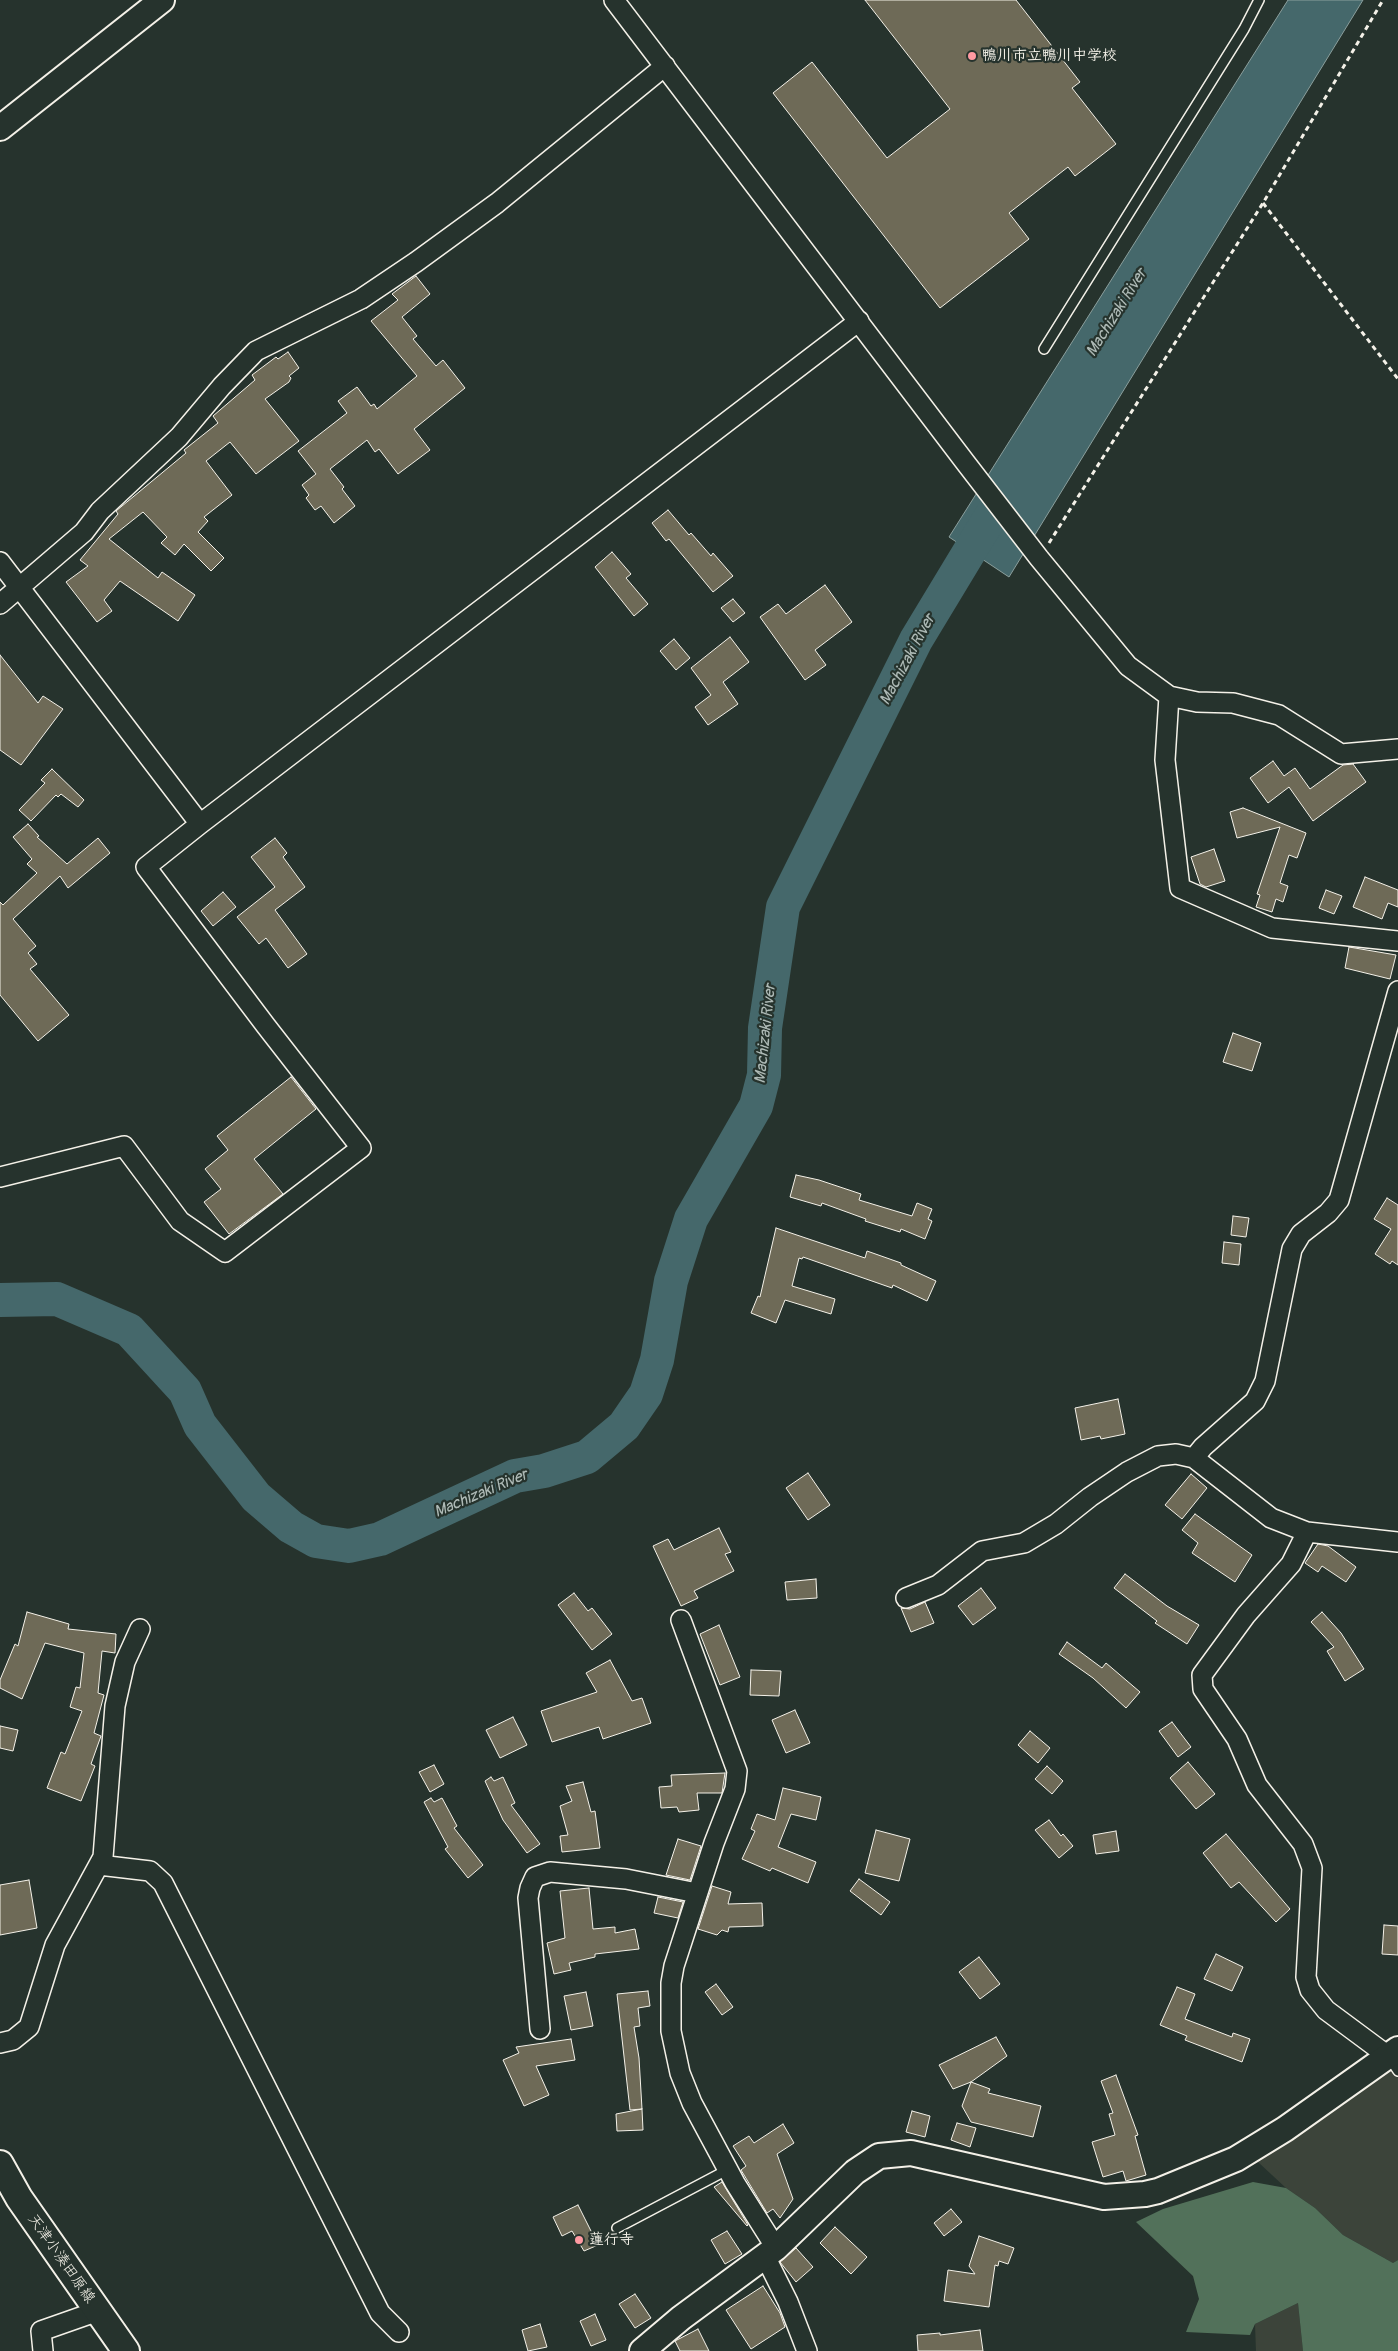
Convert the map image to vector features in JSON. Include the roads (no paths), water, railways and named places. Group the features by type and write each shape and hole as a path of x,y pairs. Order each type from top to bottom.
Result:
{"main road":[{"name":"天津小湊田原線","path":"0,2164 19,2198 126,2351"}],"street":[{"path":"0,128 162,0"},
{"path":"614,0 1039,558 1128,666 1169,696 1197,702 1233,704 1279,715 1341,754 1398,749"},
{"path":"0,604 84,532 100,512 179,437 222,386 256,350 361,299 416,262 497,203 665,66"},
{"path":"0,1177 124,1146 180,1221 225,1252 361,1148 146,867 859,321"},
{"path":"0,562 200,824"},
{"path":"1169,696 1166,760 1180,888 1272,928 1398,942"},
{"path":"1194,1458 1203,1447 1255,1401 1265,1381 1292,1249 1301,1234 1328,1213 1339,1200 1398,991"},
{"path":"906,1598 938,1585 982,1551 1024,1543 1040,1534 1127,1472 1158,1456 1176,1454 1194,1458 1271,1518 1307,1532 1398,1542"},
{"path":"642,2351 681,2318 770,2252 855,2172 879,2156 911,2153 1104,2197 1129,2196 1158,2191 1236,2159 1395,2059 1326,2010 1310,1990 1306,1977 1312,1868 1303,1844 1257,1785 1237,1739 1203,1689 1202,1675 1246,1615 1291,1564 1307,1532"},
{"path":"681,1620 737,1771 735,1789 714,1843 674,1966 671,1990 672,2031 680,2073 692,2103 770,2252 807,2351"},
{"path":"0,2043 13,2040 29,2027 55,1945 103,1857 114,1706 126,1662 140,1629"},
{"path":"99,1865 150,1871 163,1883 380,2313 399,2332"},
{"path":"540,2029 528,1898 535,1877 550,1872 626,1879 697,1893"},
{"path":"43,2351 41,2332 98,2311"}],"lane":[{"path":"1044,349 1244,29 1259,0"},
{"path":"617,2228 727,2170"}],"water":[{"path":"1288,0 1363,0 1009,577 949,537"}],"waterway":[{"name":"Machizaki River","path":"0,1300 57,1299 129,1330 185,1391 200,1425 256,1497 291,1527 316,1541 349,1546 380,1539 515,1476 544,1471 587,1457 624,1426 646,1394 657,1360 671,1281 691,1219 756,1106 764,1075 765,1028 783,907 916,640 994,511"}],"place":[{"name":"鴨川市立鴨川中学校","path":"972,56"},
{"name":"蓮行寺","path":"579,2240"}]}
